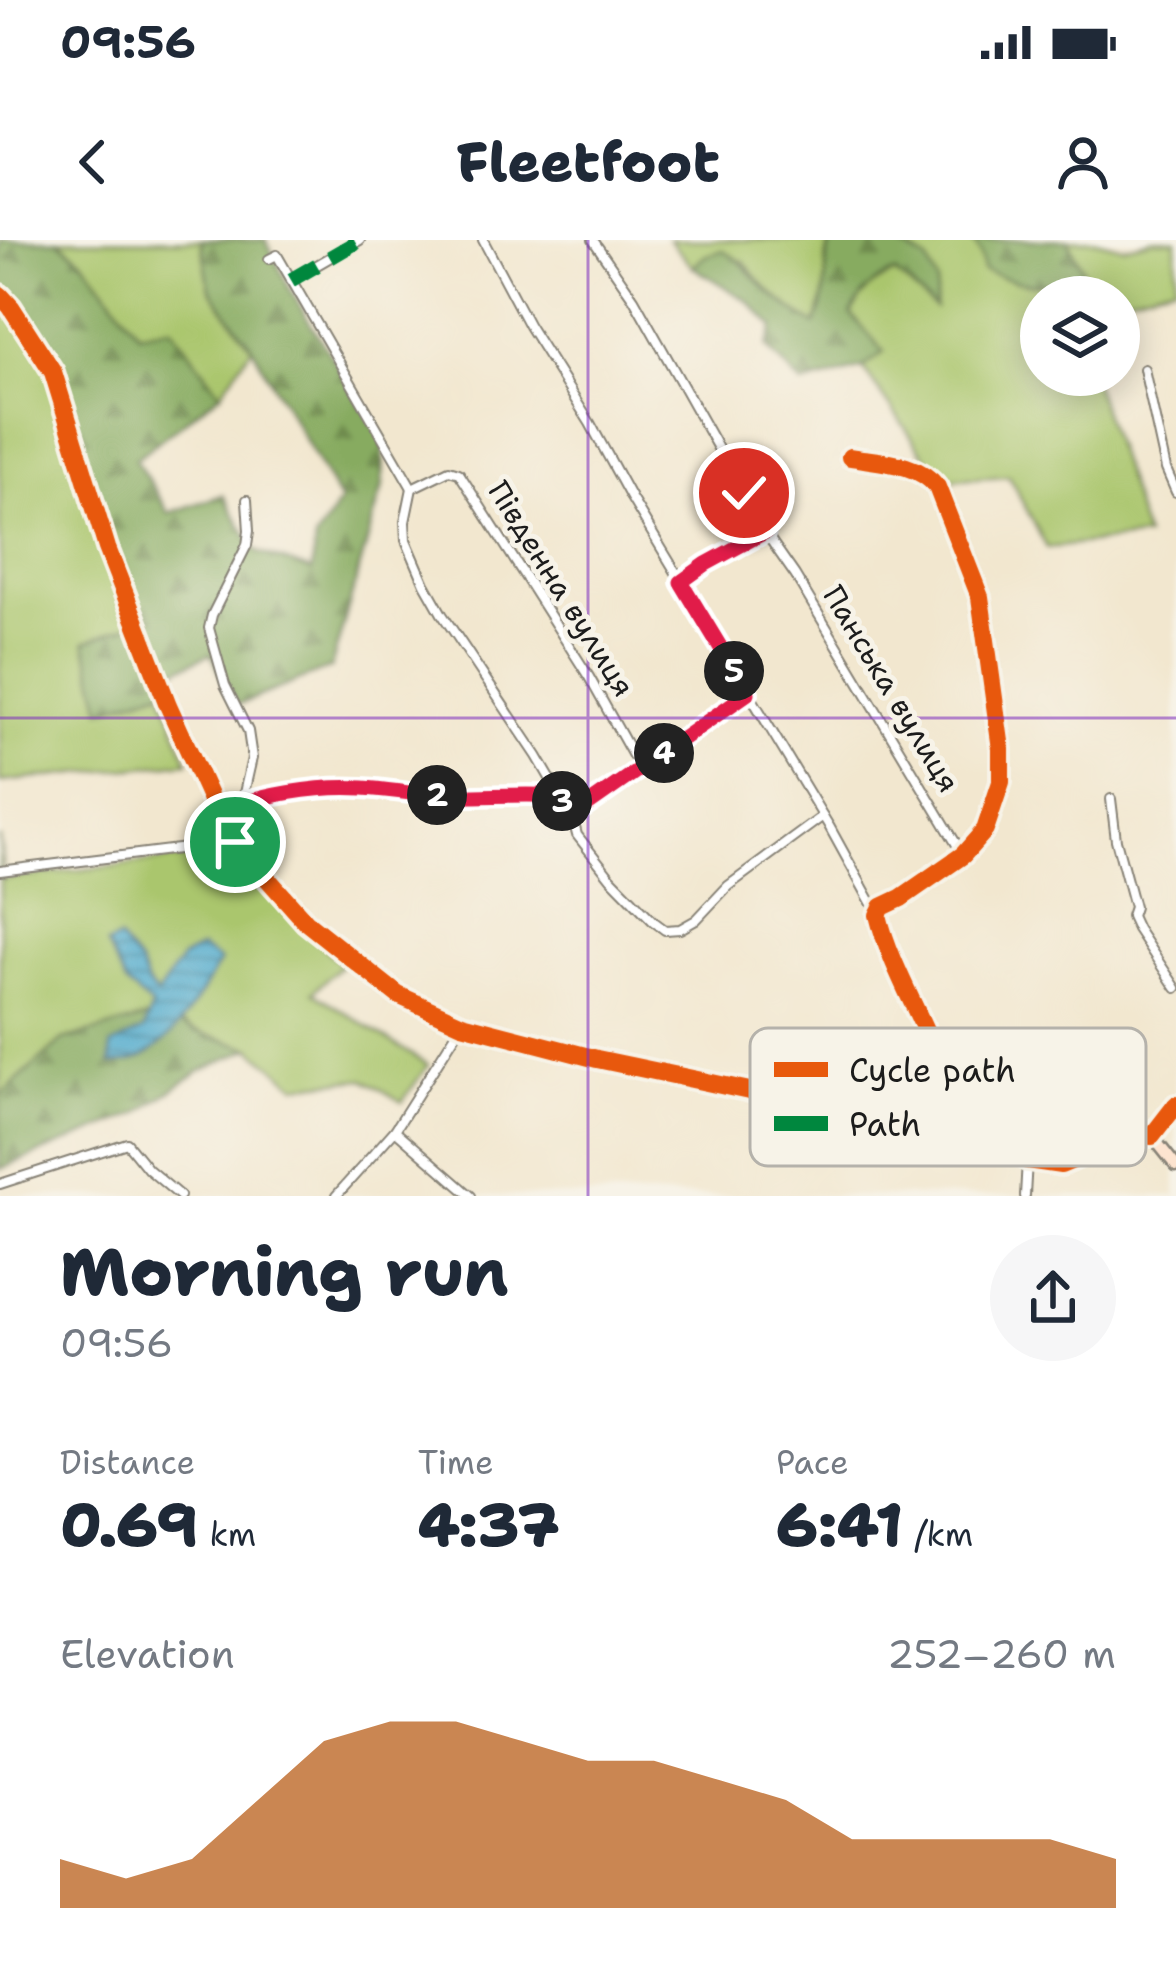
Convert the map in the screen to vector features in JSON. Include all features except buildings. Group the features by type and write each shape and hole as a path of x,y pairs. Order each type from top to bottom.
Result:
{"street":[{"path":"291,280 360,240"},
{"path":"483,240 529,326 823,816 878,915 922,1028"},
{"name":"Панська вулиця","path":"593,240 634,299 765,532 963,855"},
{"path":"269,259 278,255 412,488 406,540 442,614 537,756 587,850 653,921 665,930 680,929 696,920 728,886 823,816"},
{"path":"0,295 53,372 107,548 168,705 217,813 235,842 306,922 398,995 462,1024 597,1060 750,1092"},
{"path":"1144,369 1166,470 1176,492"},
{"path":"850,457 898,465 928,476 937,488 980,597 1000,749 1001,782 985,830 963,855 882,907 878,915"},
{"name":"Південна вулиця","path":"412,488 449,470 460,472 589,677 640,770"},
{"path":"242,802 252,758 248,731 225,685 209,628 247,545 248,500"},
{"path":"681,582 765,532"},
{"path":"572,816 748,693"},
{"path":"217,813 242,802 323,789 560,796"},
{"path":"1111,800 1134,907 1131,916 1176,988"},
{"path":"0,871 235,842"},
{"path":"336,1196 394,1130 462,1024"},
{"path":"1153,1136 1176,1105"},
{"path":"394,1130 471,1196"},
{"path":"1146,1136 1153,1136 1176,1166"},
{"path":"0,1184 127,1143 180,1196"},
{"path":"1025,1196 1027,1166"}],"green space":[{"path":"0,240 58,240 84,261 139,333 171,327 221,393 135,459 169,513 223,495 257,552 312,571 315,540 340,502 252,347 210,289 201,240 266,240 290,290 384,441 383,486 331,668 237,705 211,654 168,673 162,690 102,709 85,642 135,623 53,372 0,295"},
{"path":"58,240 201,240 210,289 252,347 221,393 171,328 139,333 84,261"},
{"path":"669,240 831,240 826,256 826,301 815,326 777,297 744,261 705,256 693,267"},
{"path":"831,240 892,240 927,261 937,282 935,308 895,273 880,279 851,314 884,352 863,368 802,385 767,347 774,327 749,302 693,267 705,256 723,250 815,325 823,303"},
{"path":"892,240 969,240 982,256 1082,270 1068,240 1123,247 1176,240 1176,284 1140,293 1140,276 1020,276 1020,396 1098,396 1145,537 1047,548 1009,476 942,480 863,368 883,351 851,314 864,290 895,273 935,306 927,261"},
{"path":"969,240 1068,240 1083,270 1070,276 1010,279 983,271 976,246"},
{"path":"0,295 53,372 136,622 103,709 162,690 188,762 0,782"},
{"path":"0,837 3,879 232,852 341,965 313,992 428,1065 402,1102 364,1079 296,1085 251,1048 194,1031 162,1014 63,1040 0,1096"},
{"path":"162,1014 194,1031 251,1048 199,1071 138,1114 0,1169 0,1096 63,1040"}],"water":[{"path":"119,939 157,995 182,958 201,948 220,961 189,1012 162,1043 130,1062 111,1064 111,1046 144,1030 152,1007 126,984 107,945"}],"marked path":[{"path":"291,280 360,240"}],"cycle path":[{"path":"0,295 53,372 107,548 168,705 217,813 235,842 306,922 398,995 462,1024 750,1091"},
{"path":"850,457 909,468 937,487 980,597 1001,749 1001,782 985,830 963,855 882,907 878,915 924,1028"},
{"path":"1146,1136 1152,1136 1176,1105"}],"route":[{"path":"235,842 217,813 242,802 323,789 452,796 533,794 560,796 572,816 640,770 748,693 681,582 765,532 744,493"}]}
